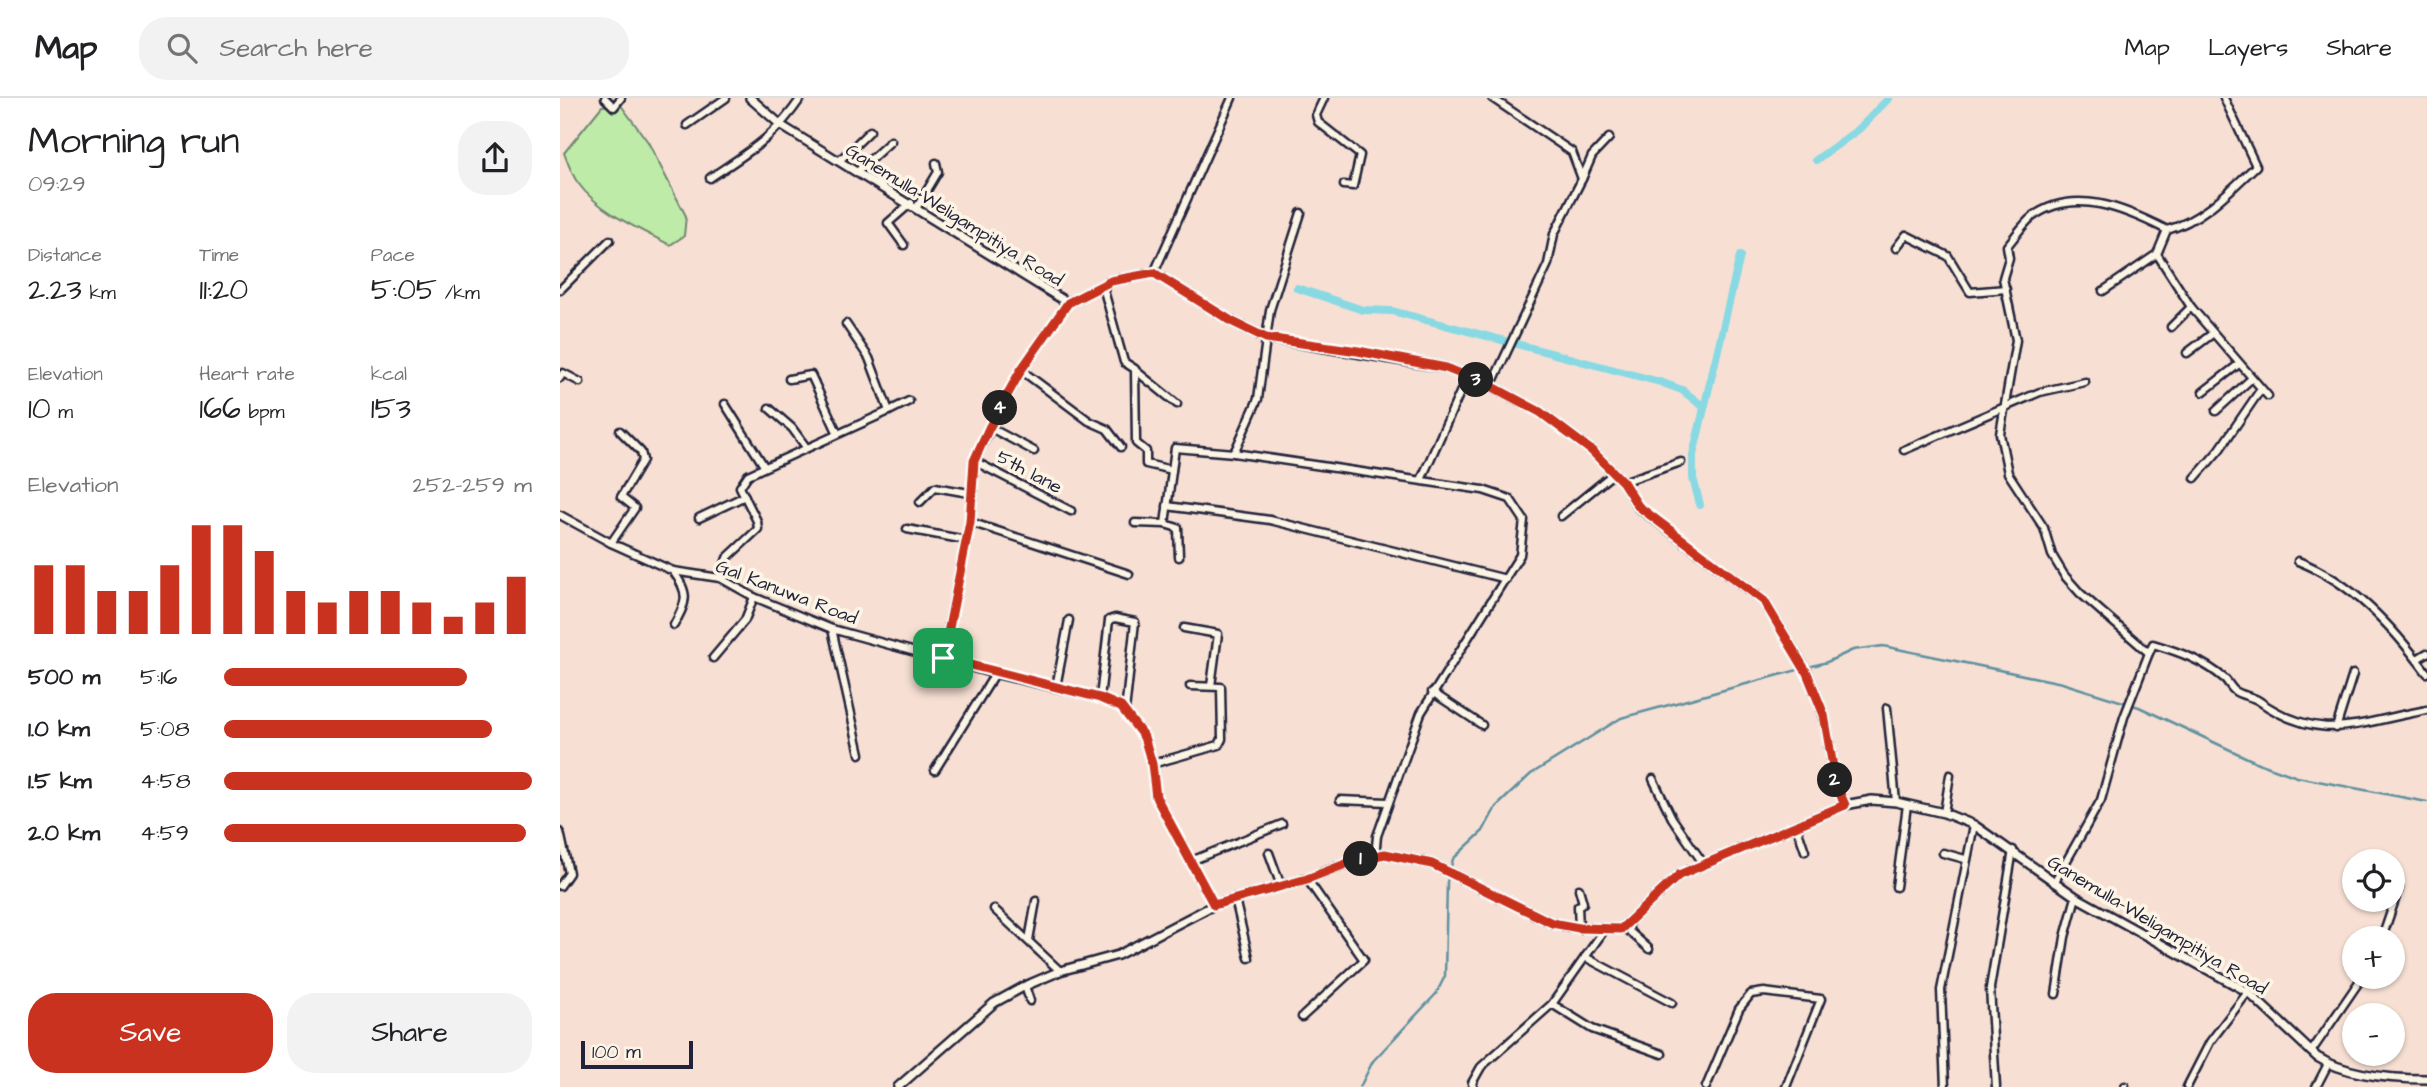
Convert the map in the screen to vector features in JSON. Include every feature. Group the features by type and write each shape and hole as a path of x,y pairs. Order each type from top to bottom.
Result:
{"street":[{"path":"605,98 614,107 621,98"},
{"path":"687,125 726,98"},
{"name":"Ganemulla-Weligampitiya Road","path":"750,98 782,126 914,205 1068,303 1132,275 1154,273"},
{"path":"710,178 782,126 801,98"},
{"path":"1232,98 1154,273 1233,322 1266,338 1358,351 1446,368 1491,386 1540,412 1592,451 1623,482 1638,506 1764,601 1801,660 1824,715 1836,784 1845,805"},
{"path":"1324,98 1316,115 1318,122 1360,155 1353,187 1344,186"},
{"path":"1492,98 1572,152 1582,178"},
{"path":"2149,653 2080,593 2064,575 2052,555 2044,528 2008,473 2000,434 2017,340 2003,278 2009,258 2007,246 2031,217 2062,201 2094,203 2134,213 2167,230 2185,225 2217,202 2256,166 2224,98"},
{"path":"839,161 870,131"},
{"path":"1491,386 1548,264 1554,234 1592,156 1609,138"},
{"path":"858,171 891,141"},
{"path":"904,245 888,223 914,205 938,172 936,163"},
{"path":"1234,453 1258,399 1270,310 1301,213"},
{"path":"2103,291 2157,254 2167,230"},
{"path":"1896,248 1906,235 1948,256 1970,292 2006,289"},
{"path":"560,290 610,240"},
{"path":"2157,254 2212,334 2268,396"},
{"path":"1103,287 1124,362 1177,404"},
{"path":"943,658 970,522 974,461 1021,370 1068,303"},
{"path":"2171,327 2191,307"},
{"path":"846,324 869,358 889,411"},
{"path":"2187,353 2212,334"},
{"path":"2203,392 2239,364"},
{"path":"1135,369 1136,443 1146,451 1146,464 1172,470"},
{"path":"1021,370 1089,421 1107,429 1121,447"},
{"path":"560,378 563,373 580,382"},
{"path":"789,379 811,375 837,432"},
{"path":"1422,481 1467,377"},
{"path":"2216,411 2252,378"},
{"path":"1904,450 2040,392 2085,382"},
{"path":"2194,478 2220,449 2261,389"},
{"path":"720,578 727,558 758,528 740,487 742,482 764,467 909,401"},
{"path":"725,404 764,467"},
{"path":"769,408 792,428 806,447"},
{"path":"989,428 1034,451"},
{"path":"611,544 635,508 621,497 643,460 641,452 620,431"},
{"path":"1165,524 1175,448 1180,446 1483,490 1510,499 1524,520 1525,536 1520,555 1421,713 1377,836 1375,857"},
{"name":"5th lane","path":"974,461 1070,511"},
{"path":"1623,482 1681,462"},
{"path":"1560,516 1614,473"},
{"path":"920,502 935,487 970,493"},
{"path":"699,518 744,496"},
{"path":"1167,506 1270,520 1506,579"},
{"name":"Gal Kanuwa Road","path":"560,515 611,544 673,571 720,578 754,597 832,629 995,674 1100,698 1125,711 1144,737 1152,764 1156,797 1214,905"},
{"path":"970,522 1129,574"},
{"path":"1135,523 1165,524 1178,528 1179,557"},
{"path":"907,529 966,540"},
{"path":"2298,561 2339,581 2380,617 2427,673"},
{"path":"673,571 684,586 685,604 674,625"},
{"path":"713,658 745,620 754,597"},
{"path":"1100,698 1109,621 1115,618 1135,622 1125,711"},
{"path":"1056,687 1069,620"},
{"path":"1184,628 1218,634 1211,687"},
{"path":"832,629 860,754"},
{"path":"2054,883 2101,800 2124,717 2153,644 2193,657 2226,680 2234,691 2258,700 2294,722 2336,728 2427,710"},
{"path":"2417,659 2427,653"},
{"path":"935,770 995,674"},
{"path":"2336,728 2353,674"},
{"path":"1152,764 1219,745 1222,739 1221,687 1191,686"},
{"path":"1432,692 1482,725"},
{"path":"1887,708 1896,802"},
{"path":"1944,813 1950,775"},
{"path":"1653,779 1672,818 1703,863"},
{"path":"1340,800 1388,802"},
{"name":"Ganemulla-Weligampitiya Road","path":"1628,925 1679,875 1703,863 1845,805 1872,800 1896,802 1944,813 1974,825 2013,849 2054,883 2076,897 2248,992 2311,1052 2328,1064 2409,1079 2427,1079"},
{"path":"1896,887 1907,805"},
{"path":"1191,862 1282,824"},
{"path":"1796,825 1805,851"},
{"path":"1945,1087 1941,990 1965,859 1974,825"},
{"path":"560,832 569,873 560,886"},
{"path":"1996,1087 1990,988 2013,849"},
{"path":"1269,853 1280,886"},
{"path":"1943,853 1965,859"},
{"path":"898,1087 994,1003 1025,986 1060,971 1118,955 1214,905 1307,879 1356,860 1385,854 1432,864 1552,923 1605,929 1628,925 1630,932 1649,949"},
{"path":"1301,1017 1364,960 1307,879"},
{"path":"1579,889 1583,903 1578,906 1579,928"},
{"path":"2056,994 2065,937 2076,897"},
{"path":"1235,899 1249,958"},
{"path":"1029,940 1036,901"},
{"path":"993,909 1060,971"},
{"path":"1473,1087 1472,1083 1481,1066 1552,1004 1605,929"},
{"path":"1585,957 1672,1003"},
{"path":"1025,986 1030,1001"},
{"path":"2311,1052 2353,989"},
{"path":"1706,1087 1739,1009 1751,994 1764,992 1821,999 1786,1087"},
{"path":"2187,1087 2210,1042 2248,992"},
{"path":"1552,1004 1592,1029 1662,1054"},
{"path":"2316,1087 2328,1064"}],"green space":[{"path":"620,104 648,142 686,216 684,236 670,245 620,219 597,203 576,180 564,153 602,106"}],"waterway":[{"path":"1816,160 1859,129 1889,98"},
{"path":"1700,505 1693,478 1693,455 1740,256"},
{"path":"1297,288 1363,310 1392,311 1660,382 1682,390 1704,407"},
{"path":"1360,1087 1373,1061 1436,994 1445,976 1447,882 1453,859 1483,831 1496,807 1531,774 1621,718 1827,662 1853,650 1883,646 2062,683 2139,707 2258,763 2297,777 2427,802"}],"route":[{"path":"1154,273 1233,322 1266,338 1358,351 1446,368 1491,386 1540,412 1592,451 1623,482 1638,506 1730,572 1764,601 1801,660 1824,715 1836,784 1845,805 1679,875 1621,929 1579,928 1552,923 1432,864 1385,854 1356,860 1307,879 1214,905 1156,797 1152,764 1144,737 1121,707 1100,698 995,674 943,658 970,522 974,461 989,428 1021,370 1053,326 1061,309 1111,281 1154,273"}]}
